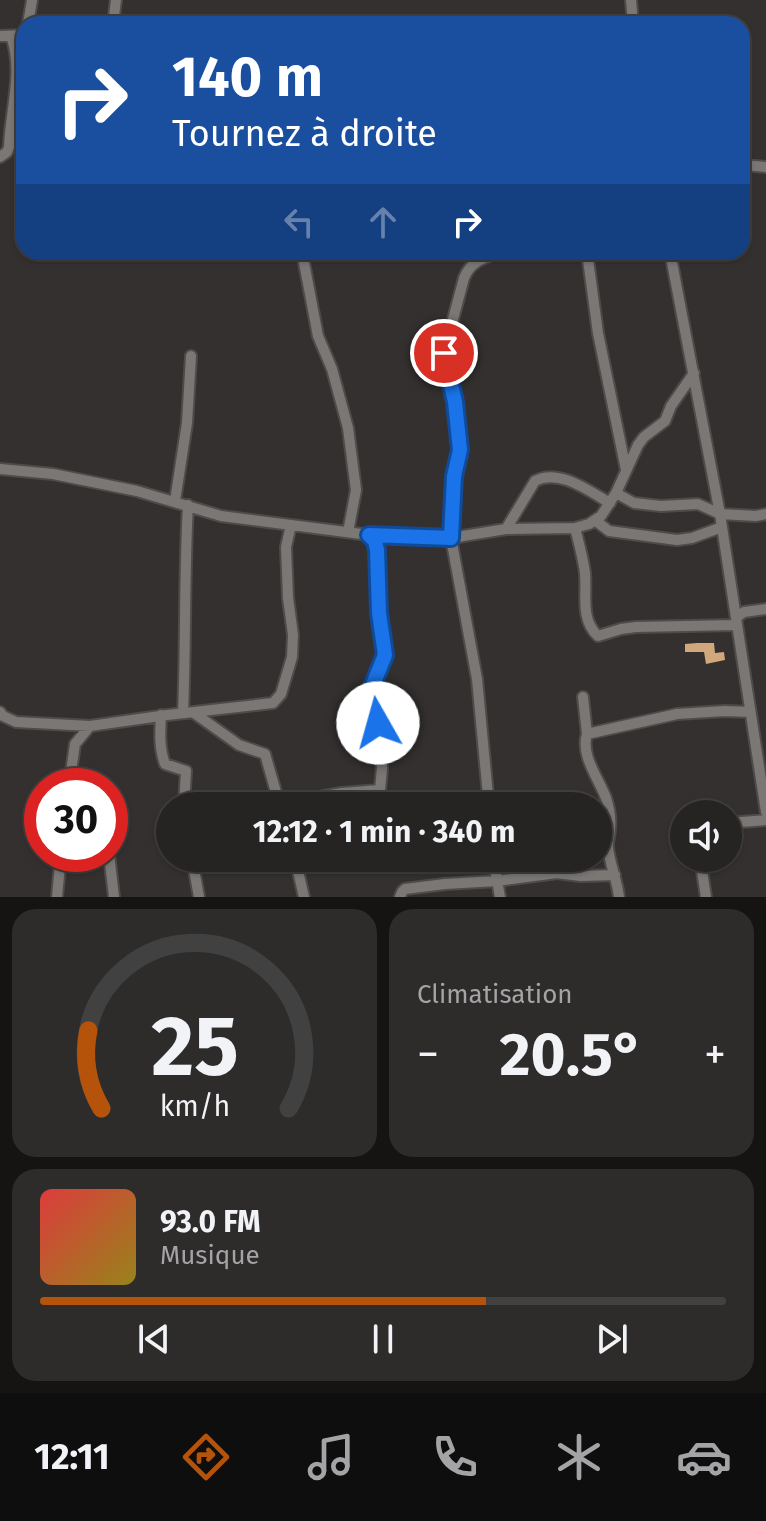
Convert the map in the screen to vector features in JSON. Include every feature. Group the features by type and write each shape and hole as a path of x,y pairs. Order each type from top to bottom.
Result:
{"street":[{"path":"6,36 15,47 16,56"},
{"path":"0,157 9,147 16,75"},
{"path":"304,260 318,336 332,369 348,428 356,490 348,532"},
{"path":"477,260 468,268 464,278 444,353 455,402 460,450 454,476 451,538 477,679 488,792"},
{"path":"588,260 598,333 626,470"},
{"path":"672,260 720,514 766,812"},
{"path":"175,501 187,423 191,356"},
{"path":"0,469 53,474 137,491 221,516 369,535 451,538 506,529 575,528 596,521 613,498 638,445 665,421 671,406 694,373"},
{"path":"506,529 535,481 550,476 634,503 661,506 698,504 720,514 766,514"},
{"path":"188,505 185,564 189,713"},
{"path":"596,521 609,531 677,540 722,527"},
{"path":"0,722 90,726 273,703 278,699 292,657 286,547 291,525"},
{"path":"575,528 586,582 584,606 590,629 598,636 636,627 737,621 751,610 766,609"},
{"path":"369,535 375,541 377,550 379,613 385,655 372,687 382,768 378,792"},
{"path":"583,697 587,734 585,744 609,812 608,850 619,897"},
{"path":"0,712 16,722"},
{"path":"587,734 677,714 750,712"},
{"path":"189,713 239,745 265,754 276,792"},
{"path":"161,715 159,735 163,760 165,764 186,771 185,792"},
{"path":"64,723 75,744"},
{"path":"71,768 75,744 90,726"},
{"path":"742,822 766,820"},
{"path":"57,897 59,872"},
{"path":"111,872 114,897"},
{"path":"195,872 199,897"},
{"path":"298,872 304,897"},
{"path":"495,872 500,897"},
{"path":"702,872 706,897"},
{"path":"399,897 405,889 445,884 557,873 615,875"}],"building":[{"path":"714,643 715,653 724,652 725,660 706,664 704,652 685,652 685,644"}],"route":[{"path":"378,723 372,687 385,655 379,613 377,550 375,541 369,535 451,538 454,476 460,450 455,402 444,353"}]}
